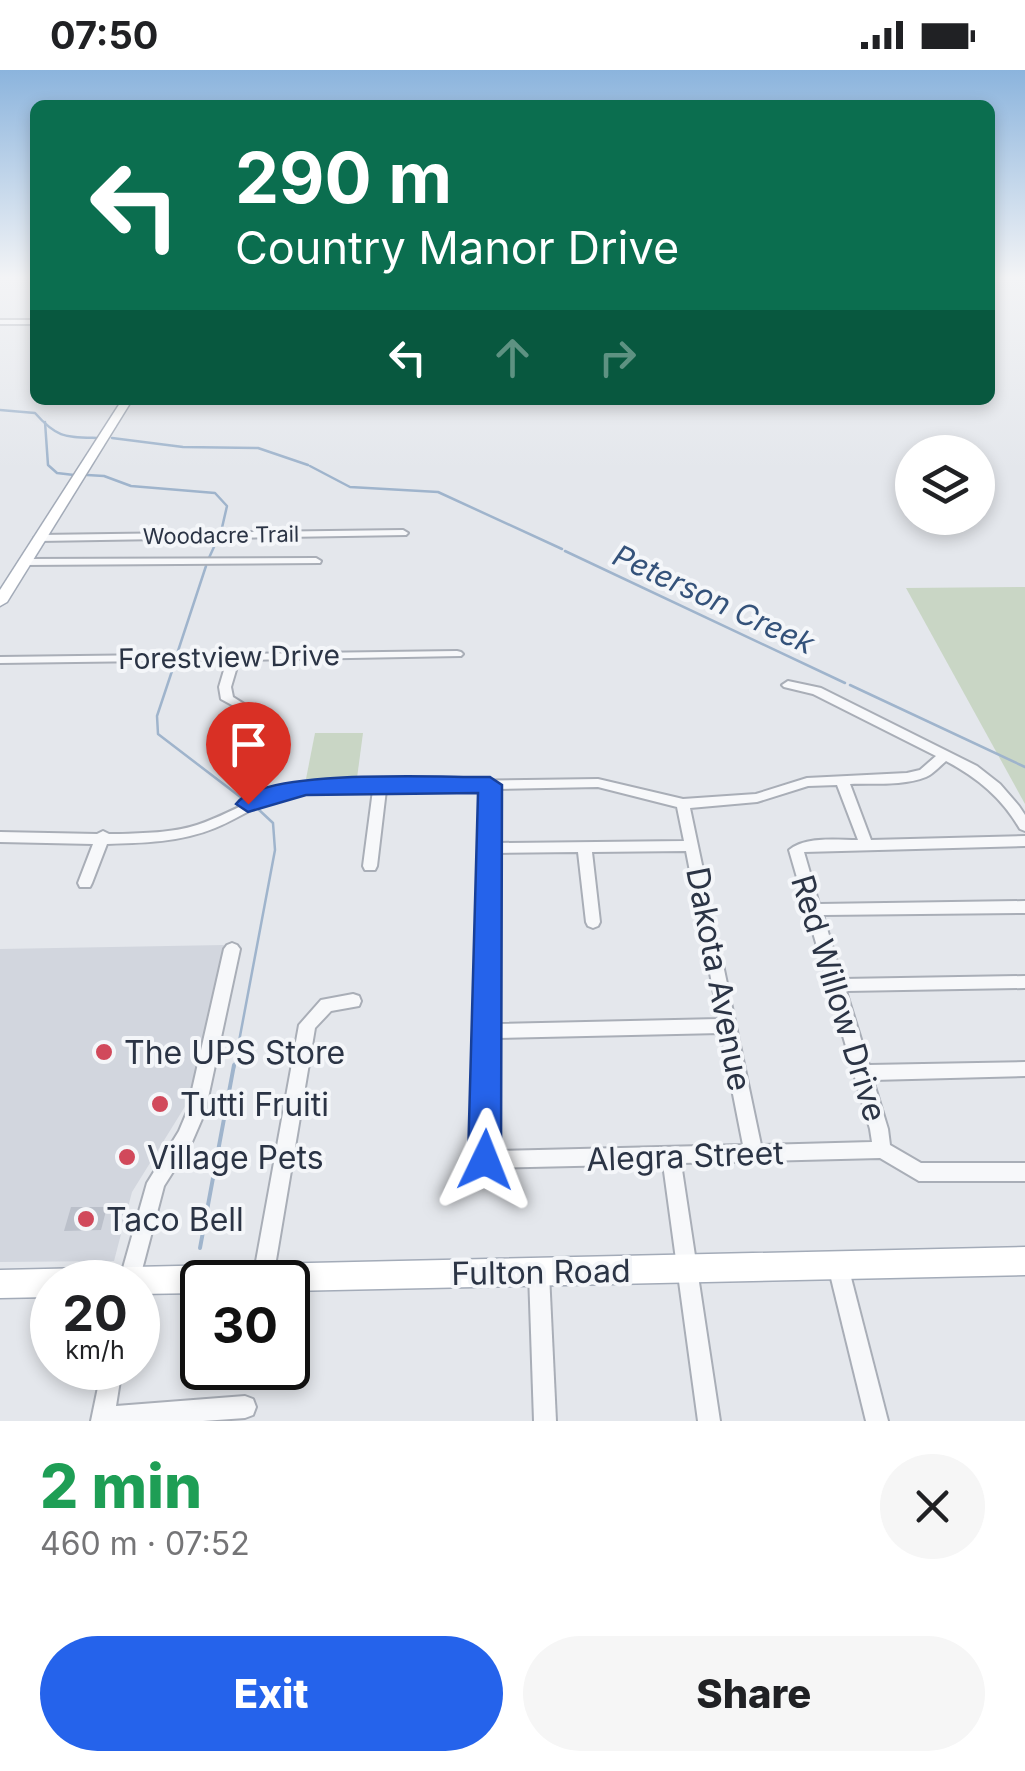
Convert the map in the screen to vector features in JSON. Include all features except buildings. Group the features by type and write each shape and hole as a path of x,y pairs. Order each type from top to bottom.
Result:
{"main road":[{"path":"0,602 124,405"},
{"name":"Fulton Road","path":"310,1279 1025,1261"},
{"name":"Fulton Road","path":"0,1284 30,1283"}],"street":[{"name":"Woodacre Trail","path":"39,538 403,533"},
{"path":"23,565 316,561"},
{"name":"Forestview Drive","path":"0,660 457,654"},
{"path":"234,657 224,694 243,706"},
{"path":"788,686 817,691 993,782 1013,804 1025,826"},
{"path":"0,838 188,833 216,824 259,798 291,788 598,783 683,804 757,798 795,784 894,779 924,773 945,755"},
{"path":"842,781 866,844 1025,841"},
{"path":"490,785 488,1030 728,1026"},
{"path":"370,866 380,786"},
{"name":"Dakota Avenue","path":"683,804 754,1154"},
{"path":"86,883 103,836"},
{"name":"Red Willow Drive","path":"866,844 799,847 796,852 882,1150"},
{"path":"584,846 592,922"},
{"path":"491,848 692,846"},
{"path":"813,910 1025,907"},
{"path":"134,1260 151,1195 196,1112 232,949"},
{"path":"836,985 1025,982"},
{"path":"266,1260 307,1026 327,1005 353,1000"},
{"name":"Alegra Street","path":"488,1030 485,1160 882,1150"},
{"path":"862,1072 1025,1069"},
{"path":"882,1150 918,1172 1025,1172"},
{"path":"672,1157 710,1421"},
{"path":"838,1266 877,1421"},
{"path":"539,1274 545,1421"},
{"path":"108,1390 102,1420 245,1407"}],"shaded area":[{"path":"224,945 189,1100 132,1192 114,1260 0,1262 0,949"}],"green space":[{"path":"1025,587 1025,804 906,588"},
{"path":"315,733 363,733 357,778 306,779"}],"waterway":[{"name":"Peterson Creek","path":"0,410 35,413 45,423"},
{"name":"Peterson Creek","path":"45,423 62,434 97,438"},
{"path":"45,423 48,465 57,473 74,475"},
{"name":"Peterson Creek","path":"112,438 183,447 258,448 308,465"},
{"name":"Peterson Creek","path":"310,466 350,487 438,492 562,549"},
{"path":"87,475 104,476 131,486 215,493 227,506 221,532"},
{"path":"208,560 219,536"},
{"name":"Peterson Creek","path":"565,551 845,683"},
{"path":"177,654 206,566"},
{"path":"175,662 157,716 158,734 243,799"},
{"name":"Peterson Creek","path":"850,685 1025,767"},
{"path":"234,1068 275,850 273,823 257,808"},
{"path":"200,1248 234,1065"}],"place":[{"name":"The UPS Store","path":"104,1052"},
{"name":"Tutti Fruiti","path":"160,1104"},
{"name":"Village Pets","path":"127,1157"},
{"name":"Taco Bell","path":"86,1219"}],"route":[{"path":"248,804 291,788 490,785 485,1160"}]}
